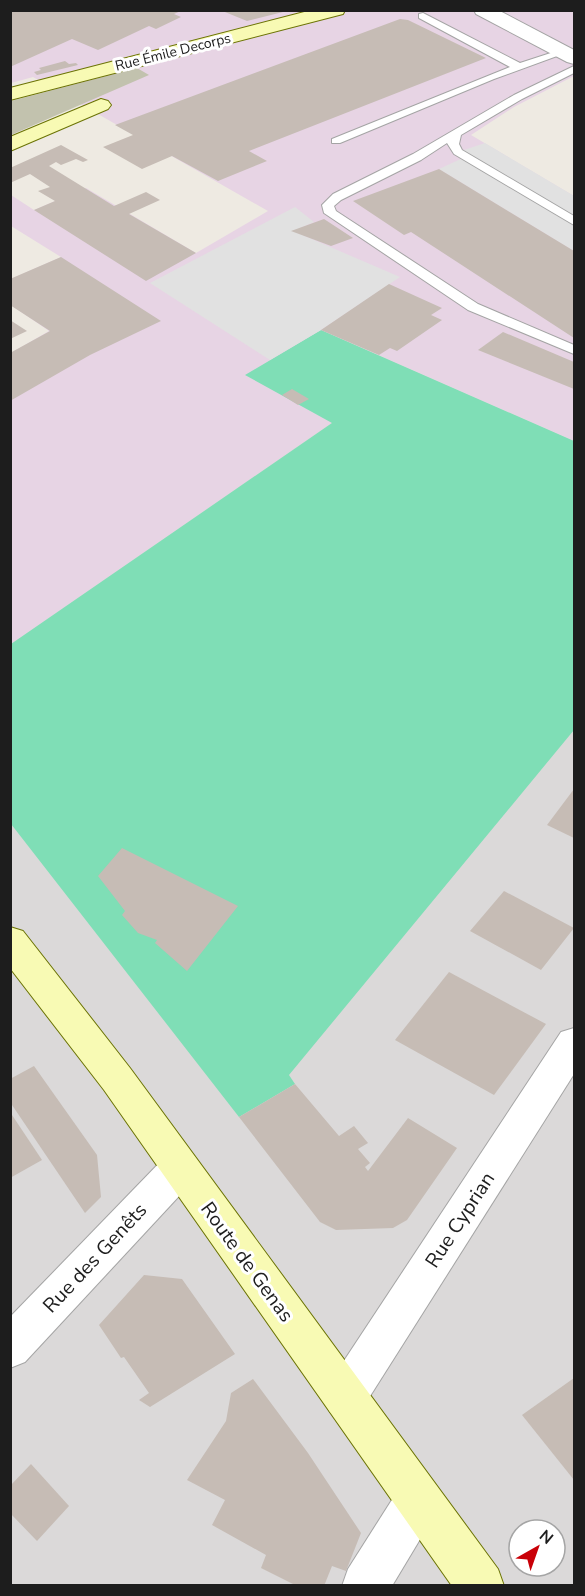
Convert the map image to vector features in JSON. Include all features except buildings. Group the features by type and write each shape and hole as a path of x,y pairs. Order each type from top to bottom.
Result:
{"street":[{"name":"Rue Émile Decorps","path":"10,94 336,10"},
{"path":"483,10 569,55"},
{"path":"10,145 101,105"},
{"name":"Route de Genas","path":"10,940 117,1079 481,1586"},
{"name":"Rue Cyprian","path":"345,1397 574,1043"},
{"name":"Rue des Genêts","path":"10,1348 180,1168"},
{"path":"365,1586 418,1500"}],"lane":[{"path":"423,16 519,67"},
{"path":"336,141 519,67 569,55"},
{"path":"574,69 518,97 417,157 337,197 328,205 330,213 473,307 574,350"},
{"path":"456,133 453,144 458,152 574,221"}],"shaded area":[{"path":"11,11 574,11 574,76 514,107 471,135 574,196 574,441 321,330 333,422 11,644 11,353 49,331 11,305 11,279 61,257 11,226 11,195 34,210 86,188 196,253 268,211 33,77 11,83"},
{"path":"137,68 149,75 11,135 11,101"},
{"path":"485,143 574,196 574,251 439,169 465,157 458,152"},
{"path":"295,207 314,222 293,231 400,277 321,330 270,360 150,283"},
{"path":"321,330 574,441 574,1585 11,1585 10,639"}],"green space":[{"path":"321,330 574,441 574,730 289,1075 295,1084 239,1117 11,824 11,644 332,423 245,375"}]}
